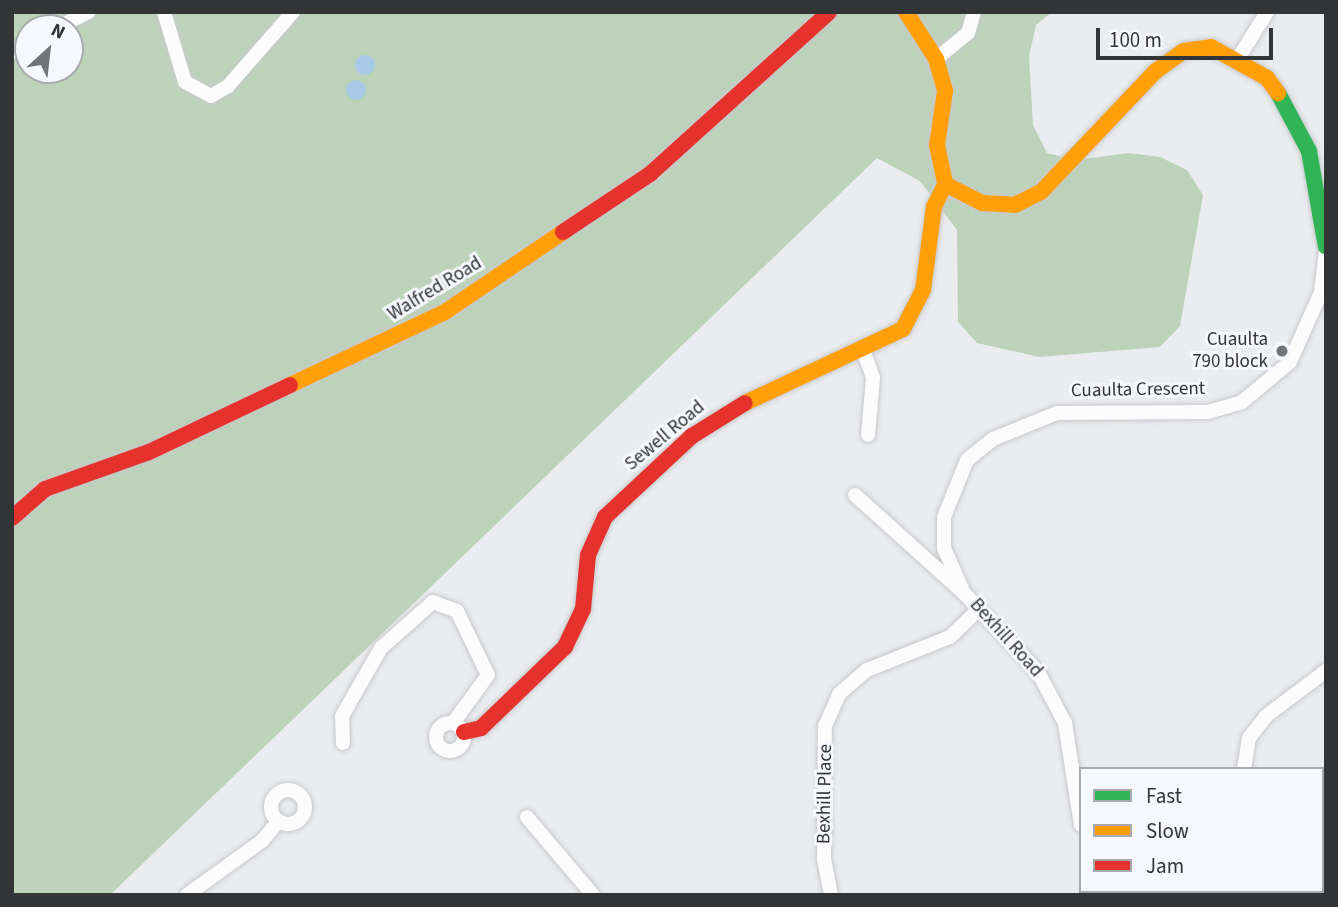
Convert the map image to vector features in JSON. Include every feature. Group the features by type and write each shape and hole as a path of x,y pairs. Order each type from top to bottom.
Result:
{"street":[{"path":"164,12 185,82 211,96 228,86 293,12"},
{"name":"Walfred Road","path":"12,518 45,489 149,452 445,312 650,174 829,12"},
{"path":"906,12 936,59 944,90 937,145 945,184 982,203 1015,205 1041,192 1156,71 1184,51 1211,47 1238,57 1267,78 1293,111 1309,151 1326,247"},
{"path":"936,59 968,33 974,12"},
{"path":"1238,57 1267,12"},
{"name":"Sewell Road","path":"458,727 481,728 565,648 583,609 588,555 605,517 731,409 779,382 863,351 902,330 915,313 934,207 945,184"},
{"name":"Cuaulta Crescent","path":"964,593 944,548 944,517 967,460 993,439 1057,413 1208,412 1242,402 1290,362 1321,292 1326,253"},
{"path":"863,351 873,378 868,435"},
{"name":"Bexhill Road","path":"855,495 964,593 1056,697 1079,815"},
{"path":"343,743 342,716 381,648 433,602 457,611 488,675 458,727"},
{"name":"Bexhill Place","path":"831,895 824,858 825,726 839,694 867,670 950,637 979,609"},
{"path":"1244,767 1248,738 1266,716 1326,671"},
{"path":"527,817 593,895"},
{"path":"187,895 262,841 279,821"}],"green space":[{"path":"12,12 1052,12 1036,25 1029,56 1033,125 1047,153 1075,160 1129,153 1160,157 1187,170 1203,195 1180,326 1160,347 1039,357 977,343 958,322 957,230 920,181 877,158 110,895 12,895"}],"water":[{"path":"365,55 372,58 375,65 372,72 365,75 358,72 355,65 358,58"},
{"path":"356,80 363,83 366,90 363,97 356,100 349,97 346,90 349,83"}],"traffic: fast":[{"path":"1278,93 1309,151 1326,247"}],"traffic: slow":[{"path":"906,12 936,59 945,91 937,145 945,184 982,203 1015,205 1041,192 1156,71 1184,51 1211,47 1267,78 1278,93"},
{"path":"745,403 903,329 923,290 934,207 945,184"},
{"path":"290,385 445,312 563,232"}],"traffic: jam":[{"path":"563,232 650,174 829,12"},
{"path":"12,518 45,489 149,452 290,385"},
{"path":"464,732 481,728 565,647 583,609 588,555 605,517 692,436 745,403"}],"place":[{"name":"Cuaulta 790 block","path":"1282,351"}]}
